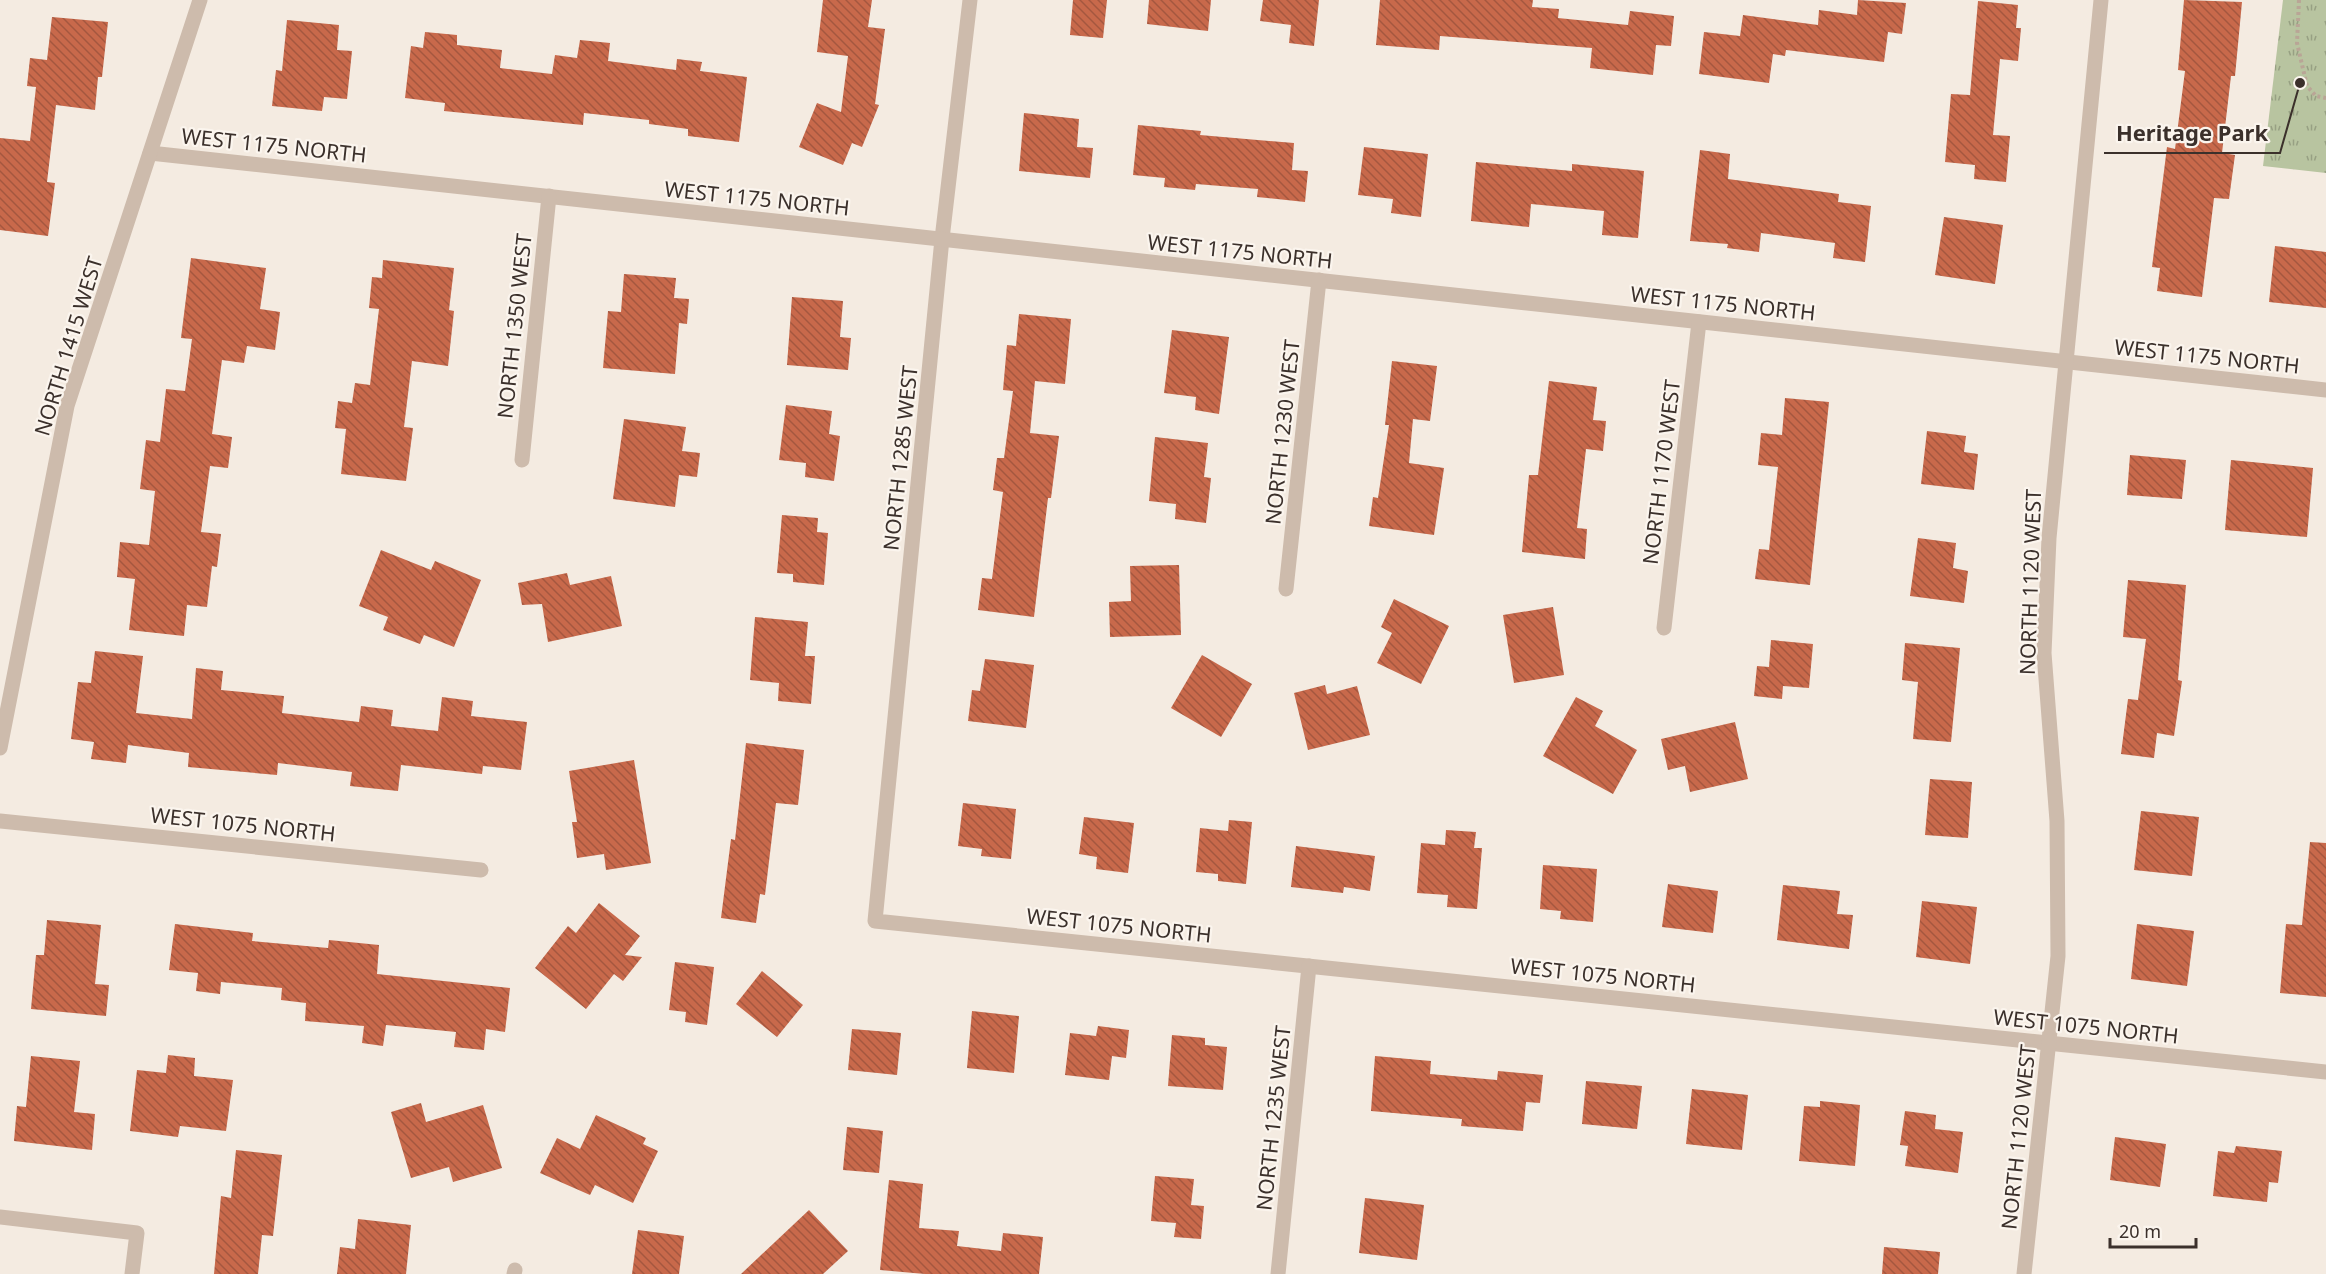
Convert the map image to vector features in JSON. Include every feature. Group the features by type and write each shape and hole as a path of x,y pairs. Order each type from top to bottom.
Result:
{"street":[{"name":"NORTH 1415 WEST","path":"0,748 68,406 200,0"},
{"name":"NORTH 1285 WEST","path":"875,921 942,239 970,0"},
{"name":"NORTH 1120 WEST","path":"2024,1274 2058,956 2057,832 2044,653 2049,538 2101,0"},
{"name":"WEST 1175 NORTH","path":"150,153 2326,390"},
{"name":"NORTH 1350 WEST","path":"522,460 549,196"},
{"name":"NORTH 1230 WEST","path":"1287,589 1319,280"},
{"name":"NORTH 1170 WEST","path":"1664,628 1699,322"},
{"name":"WEST 1075 NORTH","path":"0,821 481,870"},
{"name":"WEST 1075 NORTH","path":"875,921 2326,1072"},
{"name":"NORTH 1235 WEST","path":"1278,1274 1309,966"},
{"path":"0,1217 137,1233 132,1274"}],"path":[{"path":"2299,0 2297,43 2307,86 2316,96 2326,98"}],"green space":[{"path":"2283,0 2326,0 2326,173 2263,166"}],"building":[{"path":"823,0 872,0 868,27 885,29 875,104 879,105 862,147 852,143 843,165 799,147 817,103 841,112 848,56 817,52"},
{"path":"1073,0 1107,0 1103,38 1070,35"},
{"path":"1149,0 1211,0 1208,31 1147,24"},
{"path":"1263,0 1319,0 1314,46 1289,43 1291,25 1260,21"},
{"path":"1380,0 1533,0 1532,7 1559,9 1558,18 1628,25 1630,11 1674,16 1671,46 1656,45 1653,75 1590,68 1592,48 1440,36 1439,50 1376,45"},
{"path":"1858,0 1906,3 1902,34 1888,32 1884,62 1786,50 1785,56 1773,54 1769,83 1699,74 1704,32 1740,36 1743,15 1818,25 1819,10 1857,15"},
{"path":"2184,0 2242,2 2235,76 2231,76 2222,153 2235,155 2229,199 2214,198 2202,297 2157,291 2160,268 2152,267 2167,147 2175,149 2185,71 2178,70"},
{"path":"1978,1 2018,5 2016,28 2021,28 2018,61 2000,59 1993,135 2010,136 2006,182 1974,179 1975,165 1945,162 1951,94 1970,95"},
{"path":"52,17 108,22 102,77 98,77 95,110 56,105 47,182 55,183 48,236 0,230 0,138 30,141 36,87 27,86 30,58 47,60"},
{"path":"287,20 339,25 337,50 352,51 347,99 324,97 322,111 272,106 276,70 282,71"},
{"path":"425,32 457,35 457,45 502,50 500,68 552,74 555,55 577,58 580,40 610,43 608,61 676,70 677,59 702,62 700,71 747,77 739,142 688,136 688,129 649,124 649,120 584,113 583,125 444,111 445,103 405,98 411,46 423,48"},
{"path":"1024,113 1079,119 1077,147 1093,148 1090,178 1019,171"},
{"path":"1138,125 1201,131 1200,135 1294,143 1292,170 1308,171 1305,202 1257,197 1258,189 1196,184 1195,190 1164,187 1165,178 1133,175"},
{"path":"1364,147 1428,154 1421,217 1391,213 1393,199 1358,195"},
{"path":"1700,150 1730,154 1728,179 1839,194 1838,202 1871,206 1865,262 1833,258 1835,243 1761,233 1759,252 1727,248 1728,244 1690,241"},
{"path":"1476,162 1572,171 1572,164 1644,171 1638,238 1602,235 1604,211 1531,204 1529,227 1471,221"},
{"path":"1944,217 2003,225 1995,284 1935,275"},
{"path":"2275,246 2326,252 2326,308 2269,302"},
{"path":"191,258 266,268 260,309 280,312 275,350 247,346 244,363 222,360 212,434 232,437 228,468 210,466 201,532 221,534 217,567 212,566 207,607 187,605 184,636 129,630 135,579 117,577 120,542 149,545 155,491 140,489 146,440 160,442 166,389 185,391 192,339 181,338"},
{"path":"383,260 454,268 449,310 454,311 448,366 412,361 404,427 413,428 406,481 341,474 346,429 335,428 338,401 352,403 355,383 370,385 379,309 369,308 372,277 382,278"},
{"path":"624,274 676,278 674,298 689,299 687,324 679,323 675,374 603,368 608,311 621,312"},
{"path":"792,297 843,301 840,337 851,338 848,370 787,365"},
{"path":"1019,314 1071,319 1065,384 1035,381 1030,433 1059,436 1051,498 1048,498 1034,617 978,610 982,578 992,579 1003,492 993,490 997,458 1004,458 1013,391 1003,390 1007,345 1016,346"},
{"path":"1172,330 1229,337 1219,414 1195,410 1196,397 1164,393"},
{"path":"1392,361 1437,366 1430,421 1413,419 1409,463 1444,468 1434,535 1369,526 1373,497 1378,498 1389,425 1385,425"},
{"path":"1549,381 1597,387 1593,420 1606,421 1603,451 1586,449 1577,528 1587,529 1585,559 1522,552 1529,475 1538,475"},
{"path":"1785,398 1829,402 1810,585 1755,579 1759,549 1769,550 1778,467 1758,465 1761,433 1782,435"},
{"path":"786,405 832,411 829,434 840,436 834,481 805,477 806,463 779,460"},
{"path":"624,419 686,427 682,451 700,453 697,477 679,475 675,507 613,499"},
{"path":"1927,431 1966,436 1964,452 1978,454 1974,490 1921,484"},
{"path":"1155,437 1208,443 1204,477 1211,478 1206,523 1175,519 1176,504 1149,501"},
{"path":"2130,455 2186,460 2182,499 2127,495"},
{"path":"2231,460 2313,468 2307,537 2225,530"},
{"path":"782,515 818,518 817,532 828,533 824,585 793,582 793,574 777,573"},
{"path":"1918,538 1956,543 1953,568 1968,571 1964,603 1910,596"},
{"path":"381,550 431,570 435,561 481,580 454,647 424,635 420,644 383,630 388,617 359,606"},
{"path":"1179,565 1181,635 1110,637 1109,602 1131,601 1130,566"},
{"path":"567,573 570,585 611,576 622,626 548,642 542,604 522,605 518,583"},
{"path":"2128,580 2186,585 2178,680 2182,681 2174,736 2157,733 2154,758 2121,754 2128,699 2138,700 2146,639 2123,637"},
{"path":"1394,599 1449,626 1421,684 1377,663 1392,633 1381,627"},
{"path":"1553,607 1564,675 1514,683 1503,615"},
{"path":"755,617 808,622 805,656 815,656 811,704 778,701 779,683 750,680"},
{"path":"1771,640 1813,644 1809,688 1783,686 1782,699 1754,696 1757,666 1769,667"},
{"path":"1905,643 1960,648 1951,742 1913,739 1918,682 1902,680"},
{"path":"95,651 143,656 136,713 192,719 196,668 223,671 221,690 284,696 282,713 359,722 361,706 393,710 391,726 438,731 442,697 473,701 471,716 527,722 521,770 483,766 482,774 401,765 398,791 350,786 352,772 278,763 277,775 188,767 189,753 128,745 126,763 91,759 94,742 71,739 78,682 91,683"},
{"path":"1202,655 1252,684 1221,737 1171,708"},
{"path":"985,659 1034,665 1026,728 968,721 972,690 980,691"},
{"path":"1325,685 1327,694 1357,686 1370,735 1308,750 1294,693"},
{"path":"1576,697 1603,711 1595,726 1637,750 1613,794 1543,756"},
{"path":"1735,722 1748,779 1690,792 1685,766 1668,770 1661,739"},
{"path":"746,743 804,750 798,805 776,803 765,895 760,894 756,923 721,918 731,839 735,840"},
{"path":"634,760 651,863 606,870 604,854 577,858 572,822 577,822 569,771"},
{"path":"1930,779 1972,782 1968,838 1925,835"},
{"path":"963,803 1016,809 1011,859 981,856 982,849 958,846"},
{"path":"2141,811 2199,817 2192,876 2134,870"},
{"path":"1084,817 1134,823 1128,873 1096,869 1097,857 1079,854"},
{"path":"1229,820 1252,822 1246,884 1218,881 1218,874 1196,872 1200,828 1228,831"},
{"path":"1446,830 1476,832 1474,848 1482,848 1477,909 1447,907 1448,895 1417,893 1421,843 1445,845"},
{"path":"2310,842 2326,843 2326,997 2280,993 2286,924 2302,925"},
{"path":"1296,846 1375,856 1370,891 1344,887 1343,893 1291,887"},
{"path":"1543,865 1597,869 1593,922 1560,919 1561,911 1540,909"},
{"path":"1668,884 1718,891 1713,933 1662,927"},
{"path":"1783,885 1840,891 1837,914 1853,915 1849,949 1777,940"},
{"path":"1922,901 1977,907 1970,964 1916,957"},
{"path":"599,903 640,936 625,955 642,957 623,981 614,974 586,1009 535,968 568,926 576,933"},
{"path":"47,920 101,925 95,984 109,985 106,1016 31,1009 36,955 44,955"},
{"path":"175,924 253,933 252,941 328,948 329,940 379,945 377,974 510,988 505,1032 486,1029 484,1050 454,1047 456,1032 386,1025 383,1046 362,1043 364,1026 305,1021 306,1003 281,1000 282,988 221,982 220,994 196,991 198,973 169,970"},
{"path":"2137,924 2194,931 2187,986 2131,979"},
{"path":"675,962 714,967 707,1025 685,1022 686,1012 669,1010"},
{"path":"762,971 803,1005 777,1037 736,1004"},
{"path":"972,1011 1019,1016 1014,1073 967,1068"},
{"path":"1098,1026 1129,1030 1126,1058 1112,1056 1109,1080 1065,1075 1070,1033 1096,1036"},
{"path":"852,1029 901,1033 897,1075 848,1070"},
{"path":"1172,1035 1205,1038 1205,1045 1227,1047 1223,1090 1168,1086"},
{"path":"168,1055 195,1058 194,1076 233,1080 226,1131 180,1126 178,1137 130,1131 137,1070 166,1073"},
{"path":"31,1056 80,1061 74,1112 95,1114 92,1150 14,1141 17,1106 26,1107"},
{"path":"1375,1056 1431,1061 1430,1074 1497,1080 1498,1071 1543,1075 1540,1103 1526,1102 1523,1131 1461,1126 1462,1119 1371,1111"},
{"path":"1586,1081 1642,1086 1637,1129 1582,1124"},
{"path":"1692,1089 1748,1095 1742,1150 1686,1144"},
{"path":"1820,1101 1860,1105 1855,1166 1799,1161 1804,1106 1820,1107"},
{"path":"421,1103 426,1122 483,1105 502,1168 453,1182 449,1167 411,1178 391,1112"},
{"path":"1905,1111 1936,1115 1935,1129 1963,1132 1958,1173 1905,1166 1908,1146 1900,1145"},
{"path":"596,1115 646,1138 643,1144 658,1151 633,1203 595,1185 590,1195 540,1173 557,1138 580,1149"},
{"path":"847,1127 883,1131 879,1173 843,1170"},
{"path":"2115,1137 2166,1144 2160,1187 2110,1180"},
{"path":"2236,1146 2282,1151 2278,1183 2269,1182 2267,1202 2213,1196 2218,1151 2234,1153"},
{"path":"236,1150 282,1155 273,1236 262,1235 258,1274 214,1274 221,1196 231,1198"},
{"path":"1155,1176 1194,1179 1191,1205 1204,1206 1201,1239 1174,1237 1176,1223 1151,1221"},
{"path":"889,1180 923,1184 919,1228 959,1231 957,1246 1001,1251 1003,1233 1043,1237 1039,1274 925,1274 880,1270"},
{"path":"1365,1198 1424,1205 1417,1260 1359,1253"},
{"path":"809,1210 848,1251 823,1274 741,1274"},
{"path":"358,1219 411,1225 406,1274 337,1274 340,1247 355,1249"},
{"path":"638,1230 684,1236 679,1274 632,1274"},
{"path":"1884,1247 1940,1252 1938,1274 1882,1274"}],"place":[{"name":"Heritage Park","path":"2300,83"}]}
